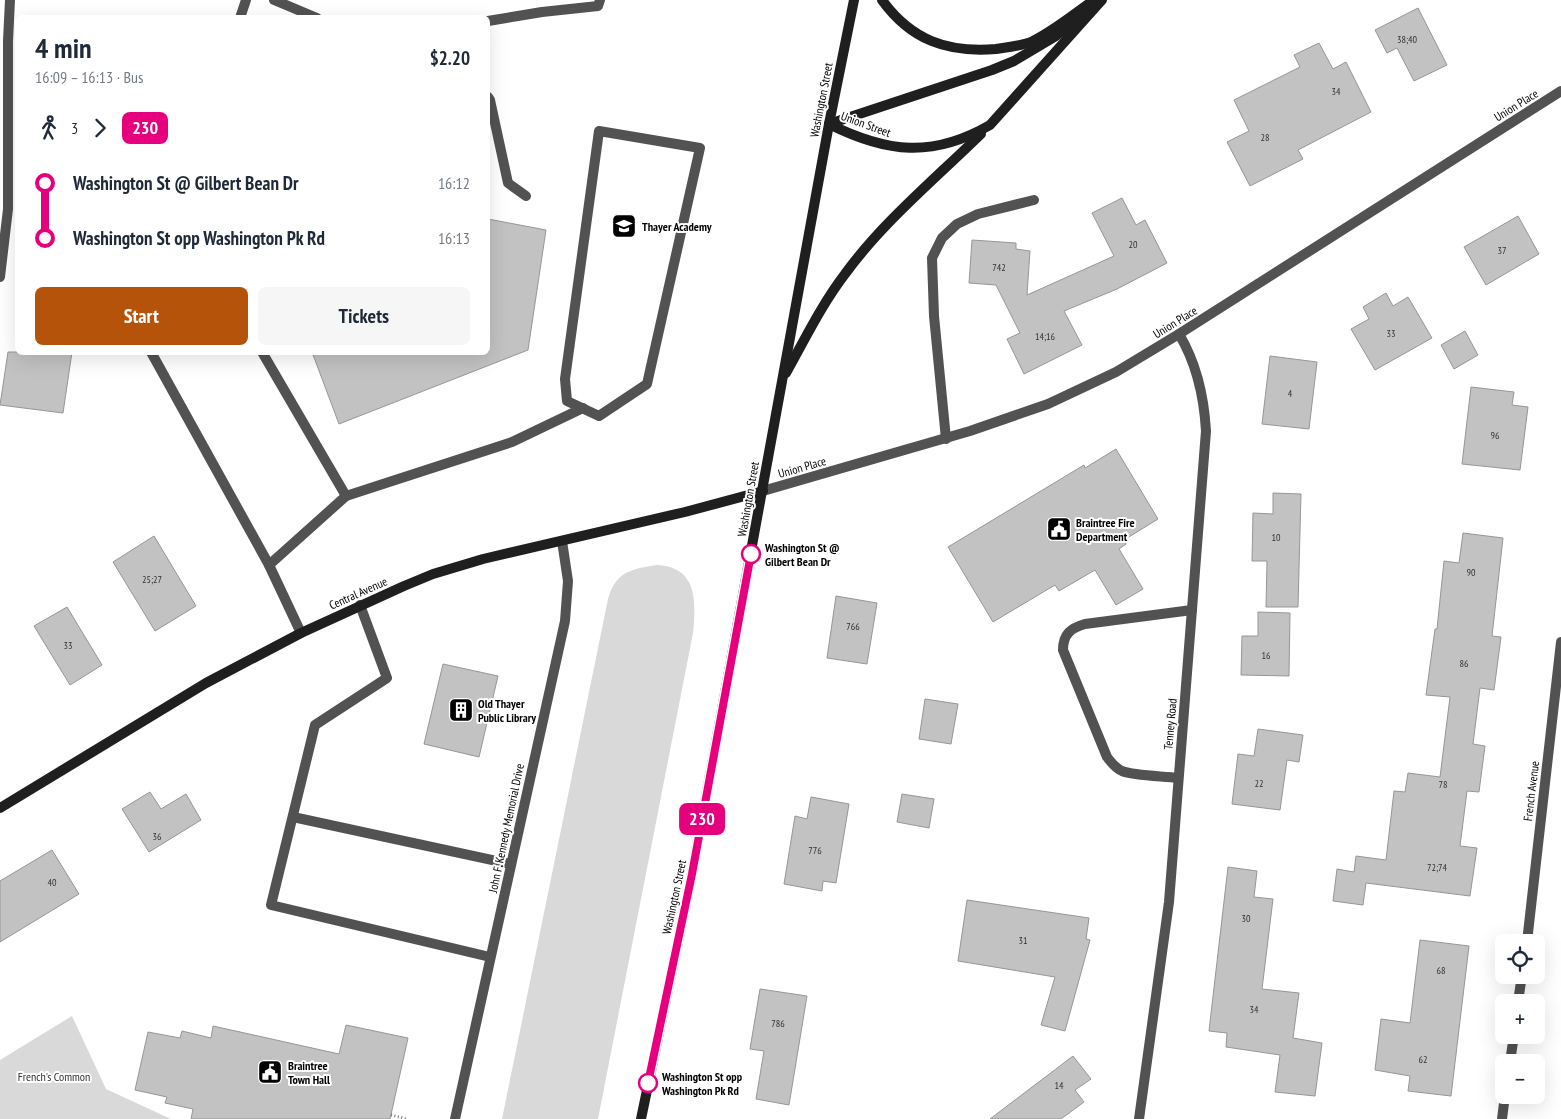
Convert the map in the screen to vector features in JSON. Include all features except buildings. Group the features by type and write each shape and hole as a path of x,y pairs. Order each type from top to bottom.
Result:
{"main road":[{"name":"Washington Street","path":"641,1119 692,874 829,124 854,0"},
{"path":"882,0 894,16 924,38 942,46 984,50 1031,42 1051,31 1094,0"},
{"name":"Union Street","path":"829,124 1014,61 1056,36 1098,0"},
{"name":"Union Street","path":"829,124 868,141 889,147 913,148 954,142 972,136 990,125 1102,0"},
{"path":"782,380 826,302 858,257 990,125"},
{"name":"Central Avenue","path":"0,808 206,683 301,633 433,574 483,559 714,505 763,491"}],"street":[{"path":"0,277 13,211 8,41 10,0"},
{"path":"241,15 246,0"},
{"path":"274,0 310,15"},
{"path":"490,20 598,6 600,0"},
{"name":"Union Place","path":"763,491 946,439 1009,418 1065,396 1116,372 1561,92"},
{"path":"490,100 508,183 526,196"},
{"path":"599,130 700,148 647,384 599,416 583,408 567,401 565,379 599,130"},
{"path":"946,439 934,316 932,258 942,238 957,224 978,214 1034,200"},
{"name":"Tenney Road","path":"1139,1119 1169,902 1206,431 1205,411 1197,373 1179,334"},
{"path":"153,355 269,565 301,633"},
{"path":"264,355 346,496"},
{"path":"269,565 346,496 512,442 583,408"},
{"name":"John F. Kennedy Memorial Drive","path":"455,1119 565,621 568,581 562,541"},
{"path":"360,605 387,678 315,725 271,905 490,957"},
{"path":"1178,778 1122,771 1107,757 1063,650 1063,639 1069,630 1085,624 1192,610"},
{"name":"French Avenue","path":"1528,934 1561,642"},
{"path":"293,817 511,864"},
{"path":"1502,1119 1504,1104"}],"path":[{"path":"391,1115 406,1119"}],"green space":[{"path":"657,565 670,567 680,572 687,579 694,598 693,633 598,1119 502,1119 608,599 611,590 620,577 633,570"},
{"name":"French's Common","path":"72,1016 106,1089 171,1119 0,1119 0,1060"}],"bus line":[{"name":"230","path":"648,1083 692,874 751,554"}],"place":[{"name":"Thayer Academy","path":"624,226"},
{"name":"Braintree Fire Department","path":"1059,529"},
{"name":"Washington St @ Gilbert Bean Dr","path":"751,554"},
{"name":"Old Thayer Public Library","path":"461,710"},
{"name":"Braintree Town Hall","path":"270,1072"},
{"name":"Washington St opp Washington Pk Rd","path":"648,1083"}]}
